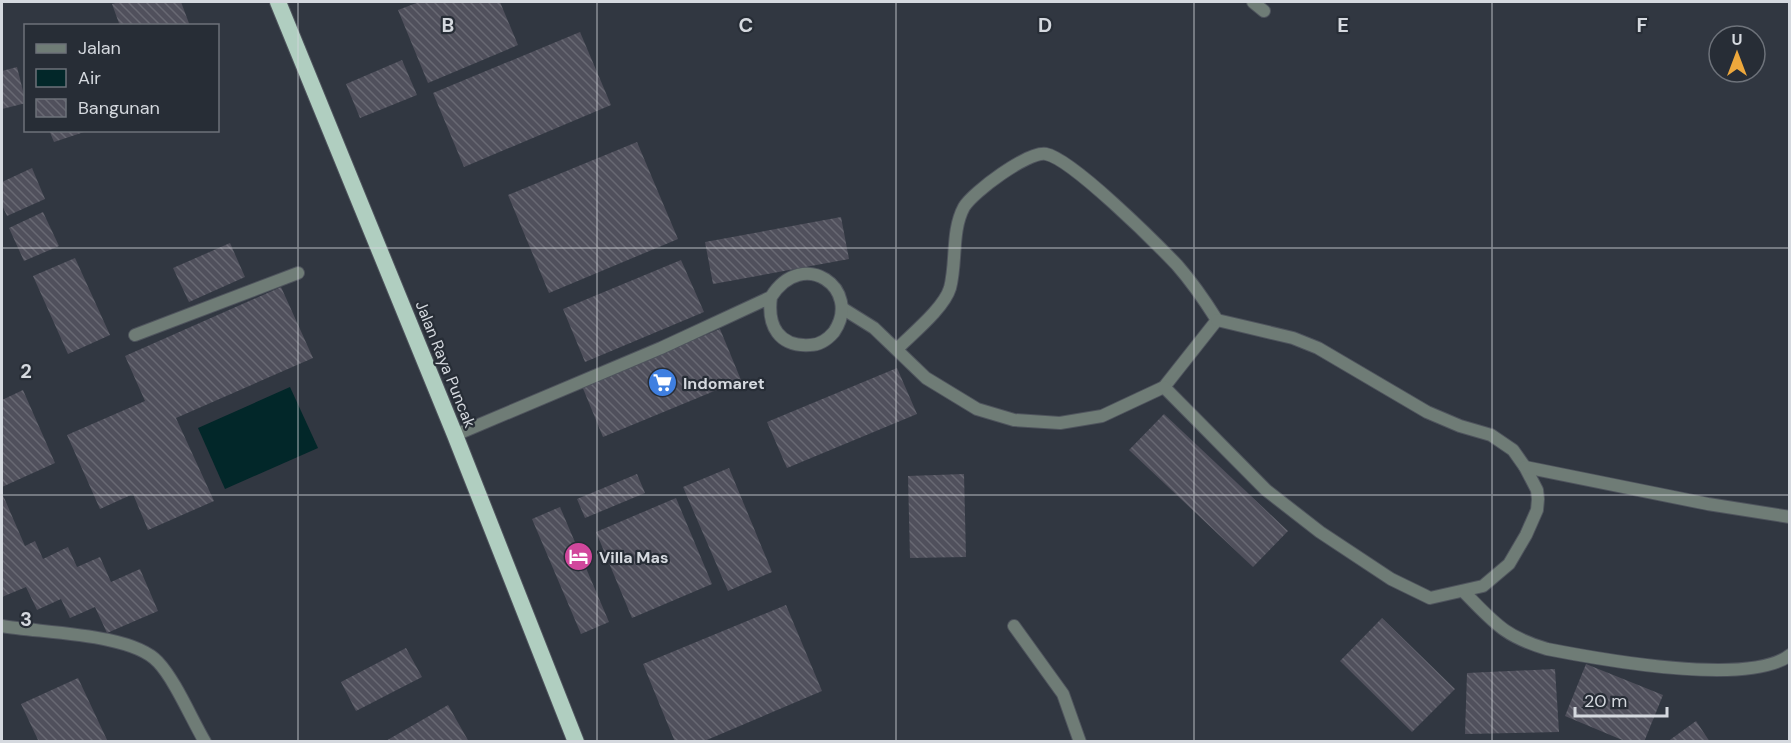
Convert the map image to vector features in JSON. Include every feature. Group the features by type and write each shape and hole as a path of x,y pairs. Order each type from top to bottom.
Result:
{"highway":[{"name":"Jalan Raya Puncak","path":"279,2 455,435 576,741"}],"street":[{"path":"1253,2 1264,11"},
{"path":"897,349 945,300 950,289 960,219 965,206 1014,164 1036,154 1046,154 1066,164 1104,196 1177,265 1217,320 1293,338 1318,348 1427,412 1499,439 1513,450 1525,467 1537,490 1537,510 1520,549 1495,578 1483,586 1430,598 1390,579 1320,532 1266,490 1164,387"},
{"path":"135,335 298,273"},
{"path":"804,273 818,276 830,283 839,294 842,308 839,324 830,337 816,345 800,346 785,340 774,329 769,313 771,297 779,285 790,277 804,273"},
{"path":"455,435 661,348 771,297"},
{"path":"842,308 874,328 927,378 977,409 1014,420 1060,423 1083,421 1102,416 1164,387 1217,320"},
{"path":"1525,467 1708,504 1790,517"},
{"path":"1463,591 1510,635 1529,644 1570,654 1685,670 1767,665 1790,655"},
{"path":"2,626 124,643 145,651 164,670 205,741"},
{"path":"1014,626 1063,694 1080,741"}],"water":[{"path":"290,387 318,448 225,489 198,428"}],"building":[{"path":"181,2 189,24 119,24 112,4"},
{"path":"419,2 500,2 518,45 428,83 398,10"},
{"path":"580,32 611,105 464,167 433,93"},
{"path":"402,60 417,95 360,118 346,84"},
{"path":"17,67 24,104 2,109 2,71"},
{"path":"50,132 84,132 54,142"},
{"path":"637,142 678,239 549,293 508,195"},
{"path":"32,168 45,199 7,216 2,205 2,182"},
{"path":"43,212 59,246 24,261 9,228"},
{"path":"841,217 849,259 713,284 705,242"},
{"path":"230,243 245,277 189,302 173,268"},
{"path":"75,258 110,335 68,354 33,276"},
{"path":"681,260 704,312 585,362 563,309"},
{"path":"281,287 313,358 176,418 214,501 148,530 133,494 100,509 67,435 145,401 125,356"},
{"name":"Indomaret","path":"720,329 741,380 603,437 582,386"},
{"path":"897,368 917,414 787,468 767,422"},
{"path":"23,390 55,463 2,487 2,400"},
{"path":"1164,414 1288,531 1253,567 1129,450"},
{"path":"729,468 772,572 728,591 683,487"},
{"path":"637,474 645,493 585,518 577,499"},
{"path":"964,474 966,557 910,558 908,476"},
{"path":"2,493 25,546 35,541 43,559 68,547 77,567 100,557 111,582 140,569 158,611 107,633 95,607 70,618 61,599 37,610 26,587 2,597"},
{"path":"676,498 712,584 632,618 596,532"},
{"path":"560,507 609,622 581,634 532,519"},
{"path":"786,605 822,691 702,742 675,742 643,664"},
{"path":"1382,618 1455,689 1412,732 1340,661"},
{"path":"406,648 422,677 356,711 341,682"},
{"path":"1586,664 1663,695 1644,742 1627,742 1565,716"},
{"path":"1555,669 1559,732 1465,734 1467,673"},
{"path":"78,678 108,742 39,742 21,704"},
{"path":"448,705 469,742 384,742"},
{"path":"1696,721 1710,742 1667,742"}],"place":[{"name":"Indomaret","path":"662,383"},
{"name":"Villa Mas","path":"578,557"}]}
